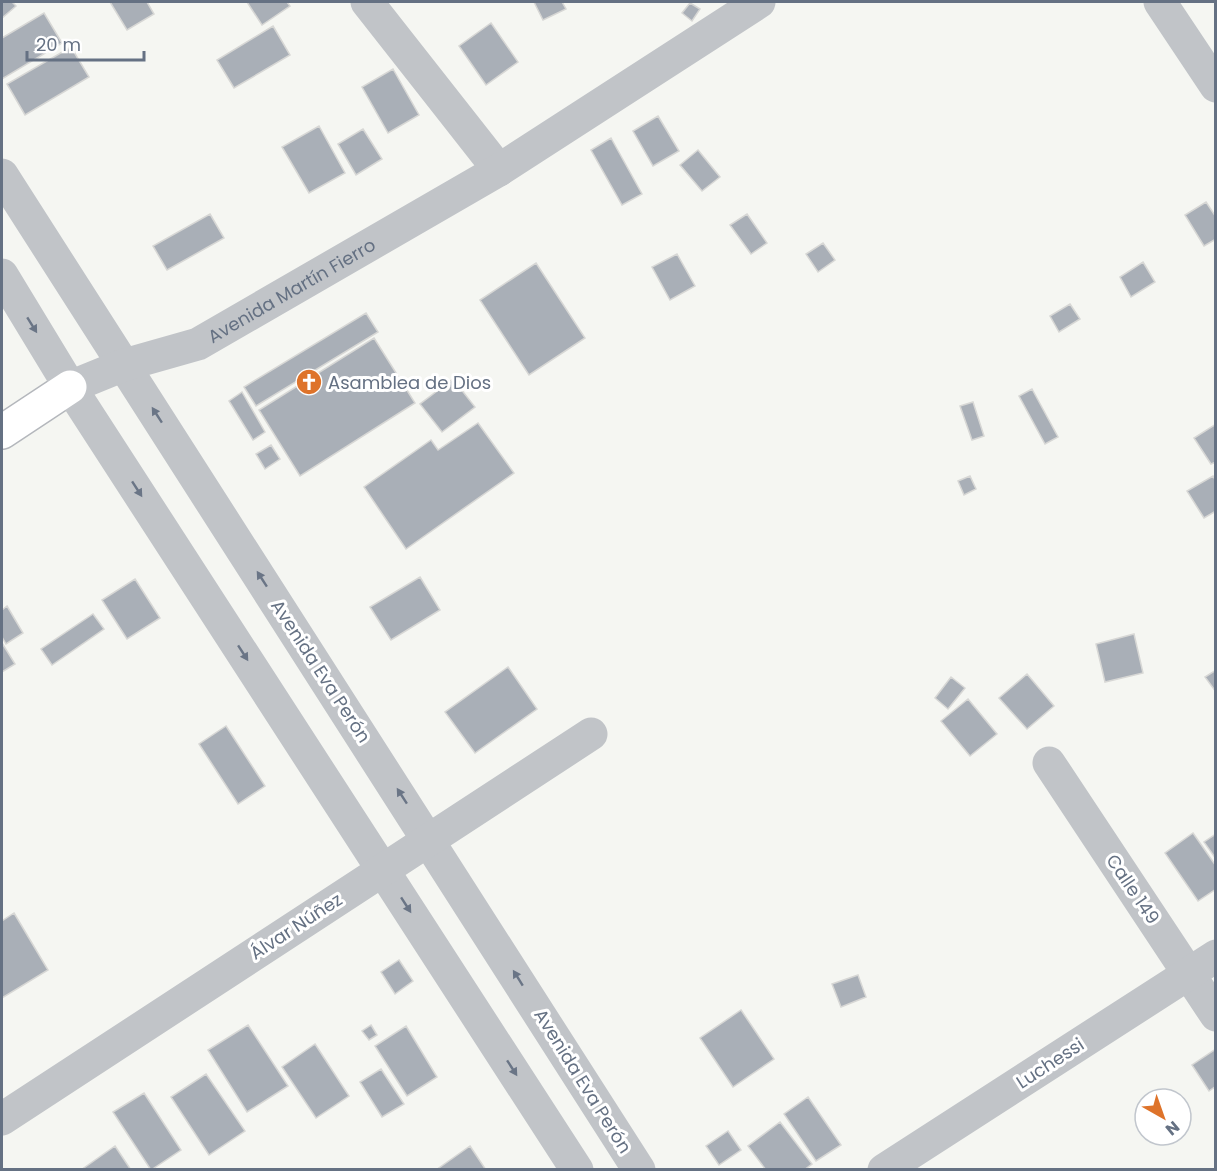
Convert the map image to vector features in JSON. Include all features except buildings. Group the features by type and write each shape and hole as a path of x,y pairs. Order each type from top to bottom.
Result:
{"main road":[{"name":"Avenida Martín Fierro","path":"2,432 70,387"}],"street":[{"path":"367,2 499,170"},
{"name":"Avenida Martín Fierro","path":"70,387 124,365 198,344 499,170 759,2"},
{"path":"1160,2 1215,86"},
{"name":"Avenida Eva Perón","path":"2,175 639,1170"},
{"path":"2,275 70,387 577,1170"},
{"name":"Álvar Núñez","path":"2,1119 591,734"},
{"name":"Calle 149","path":"1049,763 1202,965 1215,1015"},
{"name":"Luchessi","path":"884,1170 1202,965"}],"place":[{"name":"Asamblea de Dios","path":"309,382"}]}
